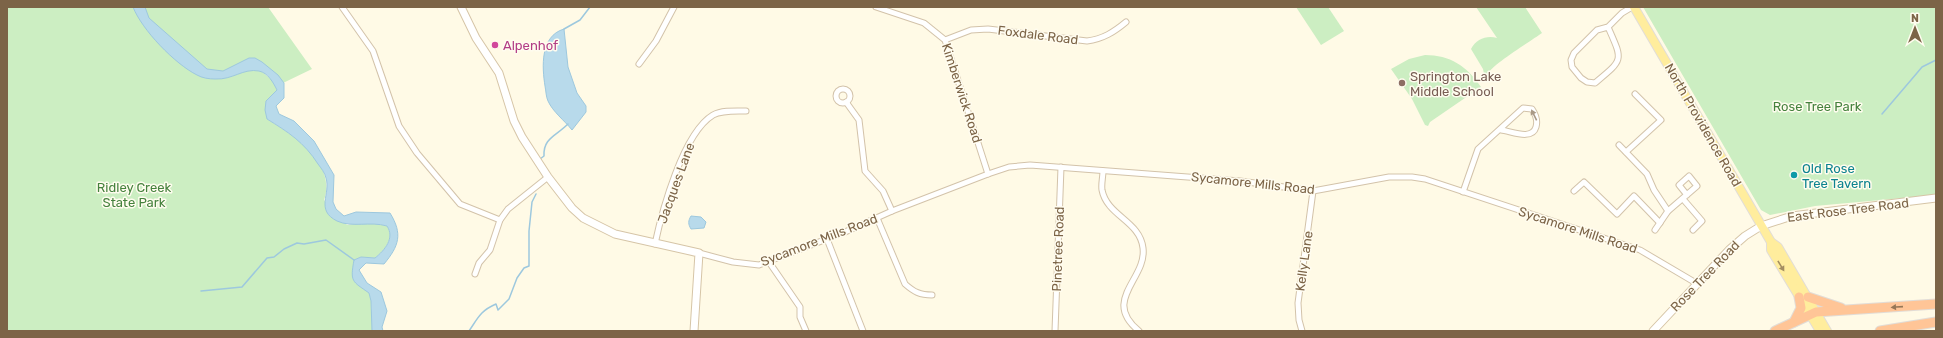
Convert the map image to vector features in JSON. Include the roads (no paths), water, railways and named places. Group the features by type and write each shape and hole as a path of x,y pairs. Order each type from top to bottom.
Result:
{"highway":[{"path":"1794,322 1801,308 1803,297 1838,308 1856,310"},
{"path":"1775,331 1813,314 1936,304"},
{"path":"1880,331 1936,322"}],"main road":[{"name":"North Providence Road","path":"1633,7 1761,226 1771,242 1778,247 1803,297 1823,330"}],"street":[{"path":"342,7 373,51 399,126 417,153 460,204 500,220"},
{"path":"461,7 476,38 499,73 514,121 522,137 548,177 572,208 583,218 615,234 698,254 694,331"},
{"path":"639,64 656,40 674,7"},
{"name":"Kimberwick Road","path":"876,7 924,23 945,40 988,174"},
{"path":"1608,27 1619,51 1617,63 1595,83 1587,82 1581,78 1572,67 1570,60 1574,53 1597,30 1608,27 1622,14 1633,7"},
{"name":"Foxdale Road","path":"945,40 971,30 988,29 1087,41 1104,37 1126,22"},
{"path":"1626,152 1661,120 1635,94"},
{"name":"Sycamore Mills Road","path":"846,102 859,120 865,171 883,190 892,211"},
{"path":"1463,192 1478,149 1501,130 1523,108 1532,109 1535,113 1537,125 1532,133 1525,134 1501,130"},
{"name":"Jacques Lane","path":"656,244 662,212 691,139 702,125 714,115 730,111 746,111"},
{"path":"1619,145 1647,174 1654,190 1668,211"},
{"name":"Sycamore Mills Road","path":"698,254 759,265 988,174 1009,167 1030,165 1240,181 1313,191 1389,177 1412,177 1425,179 1646,252 1696,284"},
{"name":"Pinetree Road","path":"1054,331 1061,167"},
{"path":"1103,171 1102,189 1106,202 1114,211 1135,228 1141,238 1143,249 1142,260 1127,289 1124,300 1127,316 1139,331"},
{"path":"475,274 479,263 490,250 500,220 508,209 519,198 548,177"},
{"path":"1574,191 1584,182 1617,214 1634,196 1660,223"},
{"name":"Kelly Lane","path":"1302,331 1299,320 1298,303 1313,191"},
{"path":"1655,230 1668,211 1685,197 1702,221 1693,230"},
{"name":"East Rose Tree Road","path":"1761,226 1792,216 1936,198"},
{"path":"877,218 904,284 913,291 923,295 932,295"},
{"name":"Rose Tree Road","path":"1653,331 1737,242 1761,226"},
{"path":"827,239 863,331"},
{"path":"769,262 800,307 800,317 806,331"}],"water":[{"path":"133,7 145,7 149,18 207,69 223,71 249,58 255,58 262,62 278,75 284,83 284,98 276,106 279,114 294,121 314,141 334,175 333,202 336,209 344,216 356,212 390,213 397,227 398,234 398,240 393,251 384,264 366,263 359,270 367,283 381,292 387,311 382,327 383,331 372,331 371,301 369,293 356,283 352,273 354,260 361,257 375,258 388,244 390,235 387,226 374,224 349,224 337,221 330,217 325,207 327,184 323,171 313,156 301,144 289,133 267,119 265,110 266,101 277,90 268,76 259,71 248,71 221,79 208,79 199,76 188,70 160,46 137,16"},
{"path":"564,29 568,67 577,93 586,106 586,112 572,130 548,101 543,70 544,53 550,38"},
{"path":"691,216 701,217 706,222 704,228 691,229 689,226 689,219"}],"waterway":[{"path":"564,29 580,20 590,7"},
{"path":"1882,114 1922,67 1936,60"},
{"path":"540,159 544,156 544,150 548,141 568,124"},
{"path":"469,331 486,309 496,304 498,310 509,299 517,278 524,268 529,266 529,231 532,202 536,194"},
{"path":"201,291 242,287 267,258 274,257 284,249 297,243 304,244 326,240 354,260"}],"place":[{"name":"Alpenhof","path":"495,45"},
{"name":"Springton Lake Middle School","path":"1402,83"},
{"name":"Old Rose Tree Tavern","path":"1794,175"}],"park label":[{"name":"Rose Tree Park","path":"1817,106"},
{"name":"Ridley Creek State Park","path":"134,194"}]}
